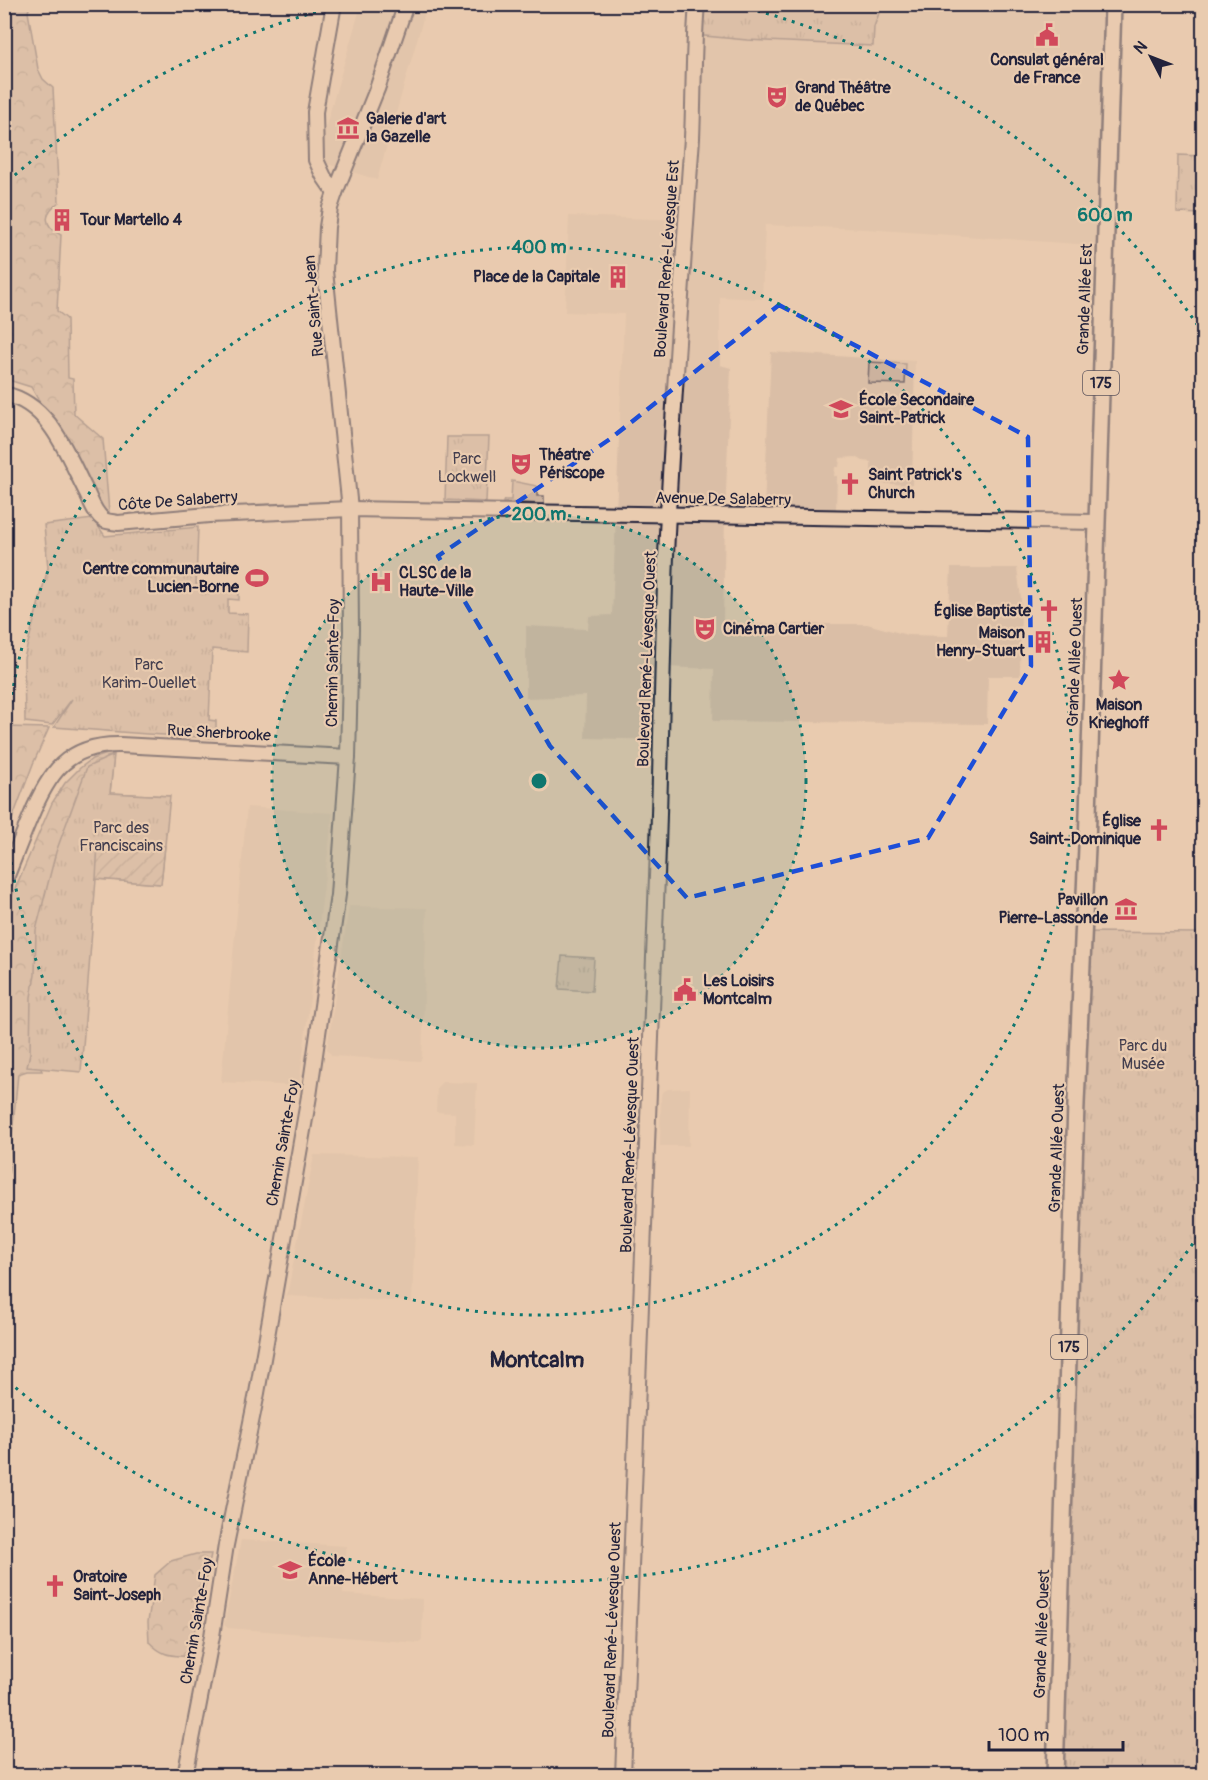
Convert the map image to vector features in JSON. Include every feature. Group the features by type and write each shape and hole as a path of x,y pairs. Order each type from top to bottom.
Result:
{"main road":[{"path":"334,4 315,112 316,160 335,193"},
{"name":"Rue Saint-Jean","path":"350,509 325,271 327,227 335,193 376,89 406,4"},
{"name":"Boulevard René-Lévesque Est","path":"668,515 692,132 697,4"},
{"name":"Grande Allée Est","path":"1096,522 1113,4"},
{"name":"Côte De Salaberry","path":"4,393 28,402 43,415 60,440 96,511 106,521 126,523 148,519 209,515 350,509"},
{"name":"Avenue De Salaberry","path":"350,509 1096,522"},
{"name":"Chemin Sainte-Foy","path":"184,1776 212,1636 226,1545 257,1393 309,1096 338,895 348,758 351,658 350,509"},
{"name":"Boulevard René-Lévesque Ouest","path":"623,1776 668,515"},
{"name":"Grande Allée Ouest","path":"1055,1776 1096,522"},
{"name":"Rue Sherbrooke","path":"4,883 40,793 49,778 72,756 89,748 107,744 348,758"}],"highlighted area":[{"path":"779,305 1028,437 1031,666 928,838 687,898 550,746 438,556 610,439"}],"shaded area":[{"path":"406,5 427,5 377,180 316,160 359,12 404,12"},
{"path":"882,5 1119,5 1106,246 866,229 765,225 762,299 720,297 720,365 731,368 723,624 867,624 907,635 948,636 951,568 1017,568 1021,598 1020,676 988,676 987,724 713,721 714,669 663,667 660,740 585,738 586,696 526,698 526,626 588,629 589,616 612,615 624,314 565,312 569,216 685,220 694,35 873,46 874,27"},
{"name":"École Secondaire Saint-Patrick","path":"771,352 915,361 912,485 871,483 871,462 856,457 840,458 839,467 835,467 834,476 837,476 836,510 764,508"},
{"path":"247,807 333,813 299,1086 221,1082"},
{"path":"349,906 427,908 422,1058 420,1061 332,1056 327,1049"},
{"path":"442,1082 477,1083 474,1145 455,1144 455,1113 436,1112 437,1087"},
{"path":"690,1088 689,1146 660,1146 662,1092 668,1089"},
{"path":"314,1155 418,1157 412,1302 287,1296"},
{"name":"École Anne-Hébert","path":"241,1540 346,1546 343,1594 423,1599 422,1639 419,1643 228,1628 224,1625"}],"green space":[{"path":"12,5 30,5 28,12 38,69 43,79 53,88 59,202 50,211 47,219 51,228 61,235 57,311 67,319 68,378 73,379 74,414 103,439 109,512 97,504 31,387 5,379 4,73"},
{"path":"697,5 882,5 874,27 873,46 694,35"},
{"path":"1178,155 1203,156 1203,214 1177,213"},
{"path":"869,362 906,364 905,384 868,383"},
{"name":"Parc Lockwell","path":"447,437 489,437 486,502 445,500"},
{"path":"512,481 537,486 537,496 544,496 544,504 503,502 511,500"},
{"name":"Parc Karim-Ouellet","path":"93,519 105,536 198,527 196,584 239,583 239,600 228,599 228,613 248,614 247,652 212,649 209,720 216,721 216,738 54,727 72,699 52,725 25,722 24,658 48,568 44,525"},
{"path":"5,727 49,728 5,838"},
{"path":"107,754 114,755 107,757 113,763 110,793 170,796 104,811 37,1059 42,1071 27,1071 18,1074 5,1207 5,912 52,803 65,783 80,768 92,759"},
{"name":"Parc des Franciscains","path":"114,755 110,793 170,796 161,884 96,879 81,1072 27,1067 30,1053 36,930 56,852 87,767"},
{"path":"98,842 165,846 161,884 96,879"},
{"name":"Parc du Musée","path":"1083,932 1203,933 1203,1775 1052,1776"},
{"path":"562,956 594,958 592,991 559,989"},
{"path":"196,1554 211,1554 190,1657 168,1654 149,1642 148,1622 155,1575 171,1561"}],"place":[{"name":"Consulat général de France","path":"1047,35"},
{"name":"Grand Théâtre de Québec","path":"777,97"},
{"name":"Galerie d'art la Gazelle","path":"348,128"},
{"name":"Tour Martello 4","path":"62,220"},
{"name":"Place de la Capitale","path":"618,277"},
{"name":"École Secondaire Saint-Patrick","path":"841,409"},
{"name":"Théatre Périscope","path":"521,464"},
{"name":"Saint Patrick's Church","path":"850,484"},
{"name":"Centre communautaire Lucien-Borne","path":"257,578"},
{"name":"CLSC de la Haute-Ville","path":"381,582"},
{"name":"Église Baptiste","path":"1049,611"},
{"name":"Cinéma Cartier","path":"705,629"},
{"name":"Maison Henry-Stuart","path":"1043,642"},
{"name":"Maison Krieghoff","path":"1119,680"},
{"name":"Église Saint-Dominique","path":"1159,830"},
{"name":"Pavillon Pierre-Lassonde","path":"1126,909"},
{"name":"Les Loisirs Montcalm","path":"685,990"},
{"name":"École Anne-Hébert","path":"290,1570"},
{"name":"Oratoire Saint-Joseph","path":"55,1586"}],"district":[{"name":"Montcalm","path":"537,1360"}]}
